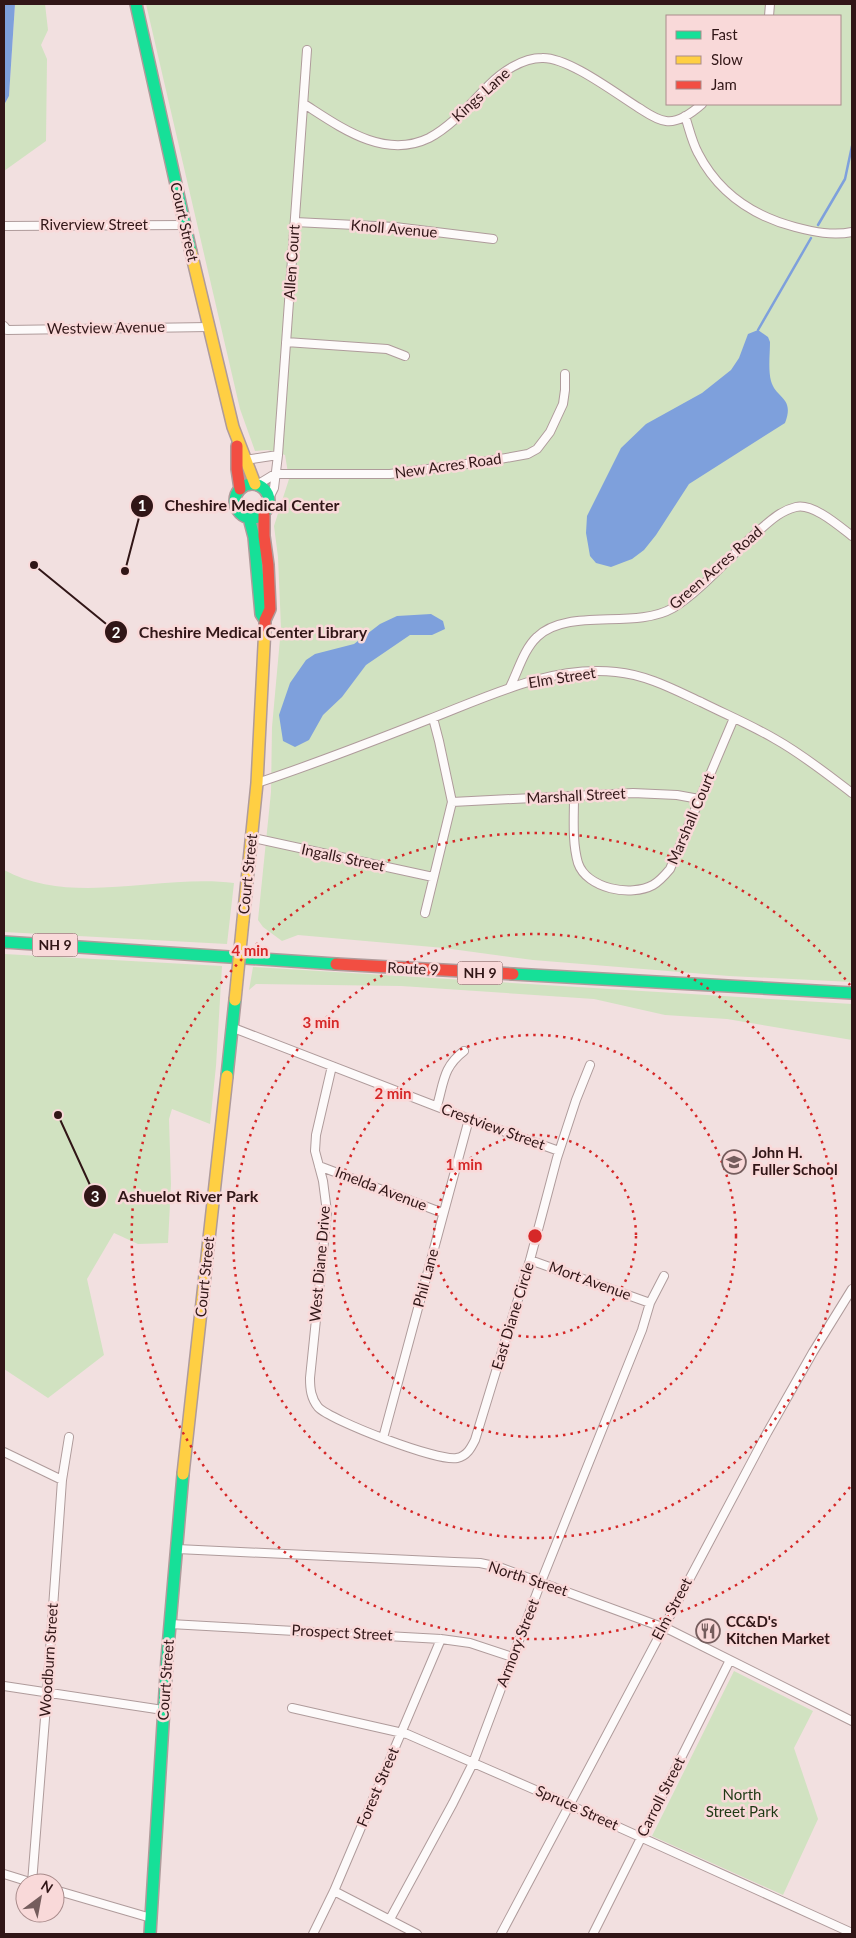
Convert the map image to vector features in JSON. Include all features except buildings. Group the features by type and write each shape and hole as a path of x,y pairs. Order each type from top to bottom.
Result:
{"main road":[{"name":"Court Street","path":"136,4 184,225 237,438 256,485 265,490 268,498 269,504 264,513 264,536 268,565 270,609 265,620 257,783 252,838 185,1450 163,1710 150,1934"},
{"name":"Court Street","path":"237,438 237,469 240,489 235,497 236,506 241,514 248,518 254,537 261,614 265,620"},
{"path":"240,489 246,485 256,485"},
{"path":"248,518 264,513"},
{"name":"Route 9","path":"4,942 387,967 852,993"}],"street":[{"name":"Allen Court","path":"268,498 274,488 274,474 278,456 307,50"},
{"name":"Kings Lane","path":"304,104 350,133 360,137 387,144 415,143 429,138 447,125 499,75 519,64 541,58 555,60 573,67 657,119 667,122 685,116"},
{"path":"701,105 691,114 685,116 697,151 708,168 732,196 747,208 764,217 805,230 838,235 852,232"},
{"name":"Knoll Avenue","path":"295,222 395,227 493,239"},
{"name":"Riverview Street","path":"4,226 184,225"},
{"name":"Westview Avenue","path":"4,326 7,330 209,327"},
{"path":"286,342 387,349 405,356"},
{"name":"New Acres Road","path":"274,474 390,474 528,454 537,449 550,432 563,404 565,374"},
{"path":"245,460 278,456"},
{"path":"256,485 274,474"},
{"name":"Green Acres Road","path":"510,687 528,648 546,630 566,623 645,618 672,608 782,512 799,506 806,507 817,512 852,536"},
{"name":"Elm Street","path":"257,783 311,765 510,687 582,672 616,672 634,674 660,682 776,739 852,793"},
{"path":"425,913 452,802 440,741 433,718"},
{"name":"Marshall Court","path":"574,797 575,846 579,864 586,876 611,889 642,889 652,886 661,880 670,869 734,718"},
{"name":"Marshall Street","path":"452,802 633,793 677,795 700,799"},
{"name":"Ingalls Street","path":"252,838 433,877"},
{"name":"Crestview Street","path":"231,1027 468,1119 559,1151"},
{"path":"437,1106 447,1068 464,1051"},
{"name":"East Diane Circle","path":"383,1438 445,1459 456,1458 470,1450 475,1440 530,1260 559,1151 590,1065"},
{"name":"West Diane Drive","path":"332,1066 316,1135 316,1151 326,1196 326,1212 310,1390 312,1399 326,1414 383,1438"},
{"name":"Phil Lane","path":"383,1438 468,1119"},
{"name":"Imelda Avenue","path":"319,1166 443,1213"},
{"name":"Mort Avenue","path":"530,1260 650,1303"},
{"name":"Armory Street","path":"390,1919 473,1763 541,1582 638,1339 650,1303 664,1276"},
{"name":"Elm Street","path":"501,1934 767,1433 813,1352 852,1289"},
{"name":"Woodburn Street","path":"33,1873 62,1480 70,1437"},
{"path":"4,1452 62,1480"},
{"name":"North Street","path":"177,1549 480,1564 499,1567 670,1630 852,1721"},
{"name":"Prospect Street","path":"170,1624 441,1639 470,1643 512,1658"},
{"name":"Forest Street","path":"313,1934 334,1891 441,1639"},
{"name":"Carroll Street","path":"593,1934 730,1660"},
{"path":"4,1686 163,1710"},
{"name":"Spruce Street","path":"292,1708 402,1733 570,1805 852,1933"},
{"path":"334,1891 417,1934"},
{"path":"65,1893 150,1918"}],"green space":[{"path":"15,4 45,4 48,30 41,45 47,59 46,141 4,171 4,105 9,96"},
{"path":"146,4 852,4 852,982 729,976 533,960 444,948 298,935 282,941 263,927 258,920 271,792 272,727 281,628 278,557 274,526 289,479 285,455 268,450 255,451 240,409"},
{"path":"4,870 30,881 58,886 87,888 176,882 206,881 234,883 227,944 4,932"},
{"path":"4,954 222,966 216,1066 210,1124 172,1109 169,1119 171,1184 168,1243 138,1244 114,1233 87,1279 104,1355 48,1398 4,1369"},
{"path":"253,967 852,1004 852,1040 727,1019 665,1015 594,999 401,986 256,984 249,990"},
{"name":"North Street Park","path":"734,1671 813,1711 794,1748 818,1819 783,1895 652,1836"}],"water":[{"path":"4,4 15,4 9,96 4,105"},
{"path":"758,330 768,337 770,342 770,376 773,387 784,399 788,408 785,423 689,484 656,535 644,550 632,559 611,567 596,563 590,556 586,533 587,516 621,448 646,424 702,393 731,370 739,358 748,334"},
{"path":"431,614 443,621 445,629 432,635 410,635 366,665 342,697 323,715 309,740 295,747 283,741 279,715 290,683 306,660 315,654 354,644 380,624 397,616"}],"waterway":[{"path":"818,225 845,179 852,146"},
{"path":"758,330 811,238"}],"traffic: fast":[{"path":"136,4 191,252"},
{"path":"252,484 264,489 269,501 264,513 252,518 240,513 235,501 240,489 252,484"},
{"path":"249,518 254,537 261,614 265,620"},
{"path":"4,942 336,964"},
{"path":"513,974 852,993"},
{"path":"227,1076 235,1000"},
{"path":"150,1934 167,1659 183,1474"}],"traffic: slow":[{"path":"191,252 233,427 255,484"},
{"path":"243,920 257,783 265,626"},
{"path":"235,1000 243,920"},
{"path":"183,1474 227,1076"}],"traffic: jam":[{"path":"237,446 237,469 240,489"},
{"path":"264,513 270,609 265,620 265,626"},
{"path":"336,964 513,974"}],"place":[{"name":"Cheshire Medical Center Library","path":"34,565"},
{"name":"Cheshire Medical Center","path":"125,571"},
{"name":"Ashuelot River Park","path":"58,1115"},
{"name":"John H. Fuller School","path":"734,1162"},
{"name":"CC&D's Kitchen Market","path":"708,1631"}]}
